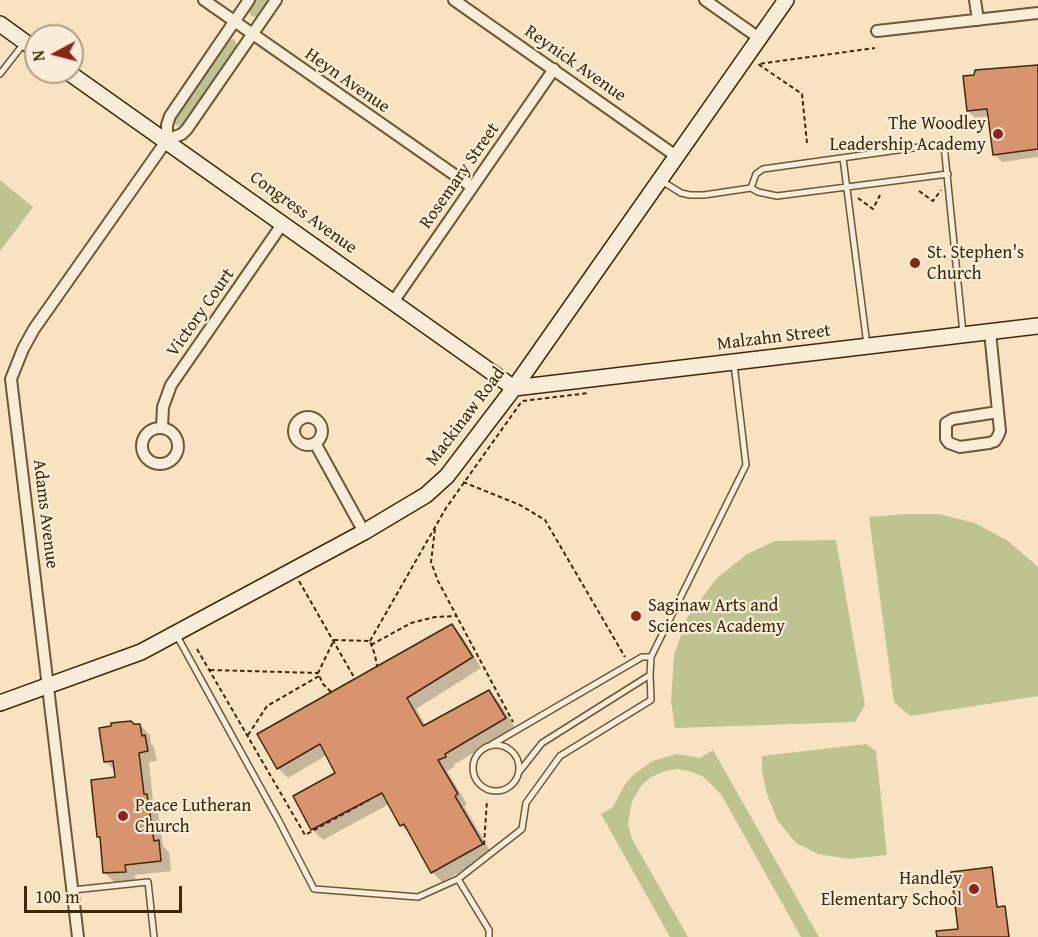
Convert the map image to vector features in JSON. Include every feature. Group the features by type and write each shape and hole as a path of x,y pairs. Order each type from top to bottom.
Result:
{"street":[{"name":"Heyn Avenue","path":"204,0 472,188"},
{"path":"249,0 170,116 167,125 167,140 182,134 187,129 276,0"},
{"name":"Reynick Avenue","path":"454,0 676,156"},
{"path":"705,0 759,38"},
{"name":"Mackinaw Road","path":"0,703 141,652 364,532 426,495 447,476 514,388 786,0"},
{"path":"975,0 978,20"},
{"path":"877,32 1038,13"},
{"path":"0,24 24,42"},
{"name":"Rosemary Street","path":"393,302 554,69"},
{"name":"Congress Avenue","path":"84,83 514,388"},
{"name":"Adams Avenue","path":"78,937 50,686 6,380 34,329 167,140"},
{"name":"Victory Court","path":"162,428 164,406 171,385 283,223"},
{"name":"Malzahn Street","path":"514,388 1038,326"},
{"path":"990,332 1000,431 995,441 990,444 955,446 949,443 945,433 946,423 953,418 998,412"},
{"path":"315,443 364,532"}],"lane":[{"path":"0,74 24,52"},
{"path":"751,188 756,174 763,169 941,144 946,148 963,335"},
{"path":"843,158 867,347"},
{"path":"660,179 681,193 695,196 751,188 777,196 948,174"},
{"path":"176,634 314,889 418,897 458,879 522,829 526,804 560,756 651,700 651,657 746,465 734,363"},
{"path":"491,745 506,747 512,751 517,757 519,772 517,780 505,790 497,792 482,787 476,781 473,767 478,753 491,745 642,657 651,657"},
{"path":"519,772 542,743 650,675"},
{"path":"458,879 489,930 489,937"},
{"path":"73,890 148,882 154,937"}],"path":[{"path":"807,142 802,94 758,64 875,48"},
{"path":"919,191 933,201 943,188"},
{"path":"858,198 873,209 880,195"},
{"path":"369,641 435,526 522,401 593,392"},
{"path":"447,476 520,505 545,520 626,660"},
{"path":"435,526 431,562 438,581 513,722"},
{"path":"293,570 355,679"},
{"path":"371,645 411,623 457,616"},
{"path":"334,640 369,641"},
{"path":"248,735 267,706 318,674 334,640"},
{"path":"369,641 377,666"},
{"path":"197,649 305,835 369,800"},
{"path":"210,670 318,674"},
{"path":"318,674 331,692"},
{"path":"484,845 487,800"}],"green space":[{"path":"256,0 270,0 259,15 254,17 249,11"},
{"path":"234,39 237,45 235,51 184,125 177,126 174,123 174,117 227,40"},
{"path":"0,180 33,207 0,251"},
{"path":"938,514 975,523 1008,541 1038,567 1038,696 910,716 894,702 869,517"},
{"path":"836,540 865,705 855,722 675,728 671,702 674,655 687,618 716,579 747,554 775,541"},
{"path":"866,744 876,751 887,855 849,859 818,854 796,843 777,820 767,794 762,771 762,756"},
{"path":"713,750 819,937 801,937 721,794 702,776 676,769 651,777 641,786 632,801 628,824 632,839 688,937 670,937 601,814 613,807 632,776 652,761 677,754 700,758"}],"building":[{"path":"1038,65 1038,149 993,155 987,109 967,111 963,76 974,75 975,70"},
{"path":"452,624 473,657 407,698 423,726 489,690 506,718 438,760 458,794 455,796 483,844 431,873 404,824 400,826 382,793 311,830 293,796 335,773 320,744 277,769 257,734"},
{"name":"Peace Lutheran Church","path":"131,721 134,724 140,724 142,736 145,735 148,751 139,753 144,794 147,794 154,841 159,840 161,861 125,865 126,872 103,873 91,780 115,777 113,761 104,762 99,728 111,726 111,723"},
{"name":"Handley Elementary School","path":"992,867 997,907 1005,906 1009,937 937,937 936,931 958,929 951,872"}],"place":[{"name":"The Woodley Leadership Academy","path":"998,134"},
{"name":"St. Stephen's Church","path":"915,263"},
{"name":"Saginaw Arts and Sciences Academy","path":"636,616"},
{"name":"Peace Lutheran Church","path":"123,816"},
{"name":"Handley Elementary School","path":"974,889"}]}
